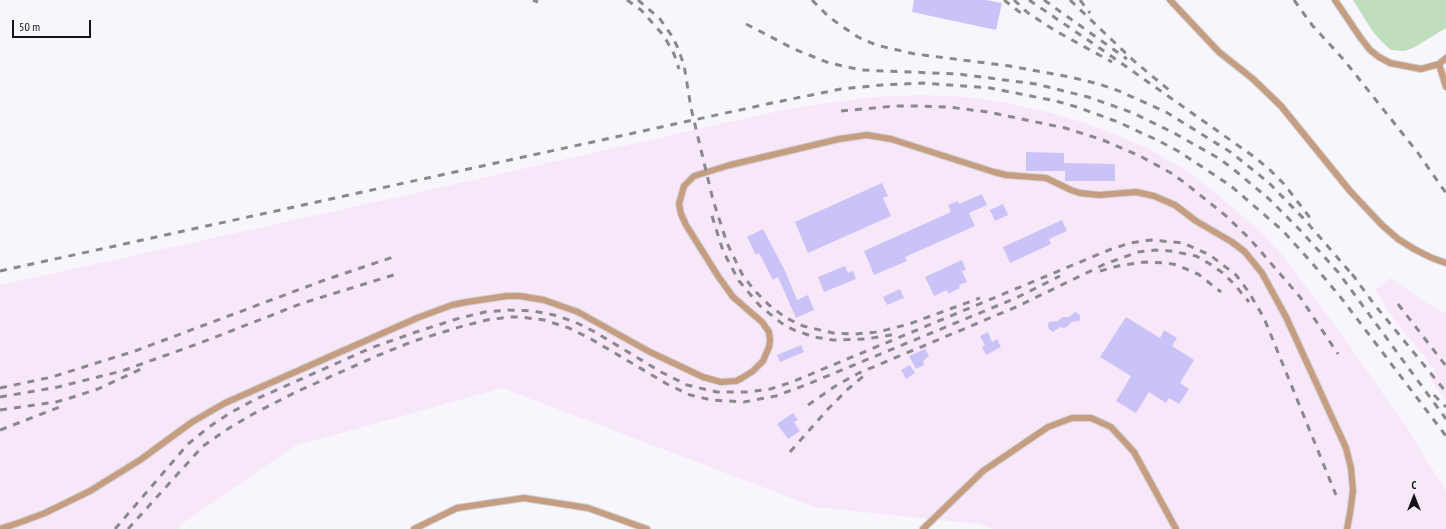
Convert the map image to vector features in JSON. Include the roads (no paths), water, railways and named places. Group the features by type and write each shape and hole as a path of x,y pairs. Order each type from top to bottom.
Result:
{"lane":[{"path":"1170,0 1219,52 1253,79 1281,106 1350,191 1382,224 1414,249 1446,263"},
{"path":"1335,0 1360,37 1370,50 1379,58 1390,63 1421,69 1439,64 1446,58"},
{"path":"1439,64 1446,87"},
{"path":"0,529 45,513 90,491 140,460 192,422 225,403 417,318 452,305 507,296 520,296 544,300 578,312 650,352 703,377 721,382 729,382 742,378 753,371 763,361 769,347 769,332 762,322 734,297 718,276 690,231 680,209 680,197 684,186 694,176 714,169 839,139 866,135 890,139 1006,175 1046,178 1080,193 1100,195 1136,192 1154,196 1175,205 1196,221 1232,242 1245,252 1262,274 1286,317 1346,448 1351,468 1353,491 1347,529"},
{"path":"923,529 983,472 1048,427 1072,418 1091,418 1111,427 1134,452 1176,529"},
{"path":"414,529 457,508 524,498 588,508 647,529"}],"railway":[{"path":"533,0 538,2"},
{"path":"627,0 641,10 664,36 674,54 679,69"},
{"path":"638,0 660,19 677,46 684,65 691,108 713,200 727,243 742,274 754,290 769,305 786,318 803,326 833,333 855,334 878,332 909,324 980,298"},
{"path":"812,0 829,17 843,27 858,37 876,45 915,54 1010,66 1070,77 1099,84 1119,91 1166,112 1232,153 1269,183 1305,220 1356,279"},
{"path":"1004,0 1026,17"},
{"path":"1014,0 1028,13 1054,30 1112,62"},
{"path":"1029,0 1253,156 1284,184 1314,223"},
{"path":"1044,0 1127,59"},
{"path":"1070,0 1134,61 1169,90"},
{"path":"1080,0 1090,13"},
{"path":"1294,0 1312,25 1344,60 1418,153 1446,193"},
{"path":"746,24 794,49 829,63 861,70 958,74 1036,84 1088,97 1111,105 1133,113 1174,133 1220,159 1268,198 1299,229 1338,272 1446,419"},
{"path":"0,271 841,89 923,83 990,88 1056,101 1118,122 1178,151 1231,186 1283,231 1312,263 1342,299 1446,436"},
{"path":"841,111 895,106 916,106 949,107 988,112 1065,128 1103,140 1140,156 1171,173 1185,183 1225,215 1250,239 1300,297 1338,354"},
{"path":"712,216 723,251 739,281 760,306 784,325 814,337 833,340 866,339 897,334"},
{"path":"115,529 188,444 209,427 230,413 254,400 371,348 460,318 485,312 508,310 533,311 554,315 575,322 595,332 661,372 687,385 717,392 748,392 770,389 792,382 1109,250 1130,243 1151,240 1183,243 1210,255 1236,275 1248,291 1264,318 1336,495"},
{"path":"808,405 837,385 859,373 1016,307 1105,264 1138,252 1155,250 1171,251 1196,256 1223,273 1249,302"},
{"path":"0,388 52,377 135,351 322,281 396,256"},
{"path":"1100,271 1118,266 1144,262 1167,263 1177,265 1198,274 1221,292"},
{"path":"0,397 58,387 122,371 200,343 303,303 400,273"},
{"path":"1352,274 1374,304 1446,392"},
{"path":"128,529 203,446 226,430 296,392 379,355 414,341 463,326 487,320 509,317 544,320 569,328 591,339 667,384 690,395 712,400 744,402 776,396 808,384 1016,298 1060,276"},
{"path":"1398,304 1446,366"},
{"path":"0,410 56,402 70,398 98,389 141,369"},
{"path":"790,452 828,409 866,374"},
{"path":"1434,395 1446,407"},
{"path":"0,430 60,407"}]}
